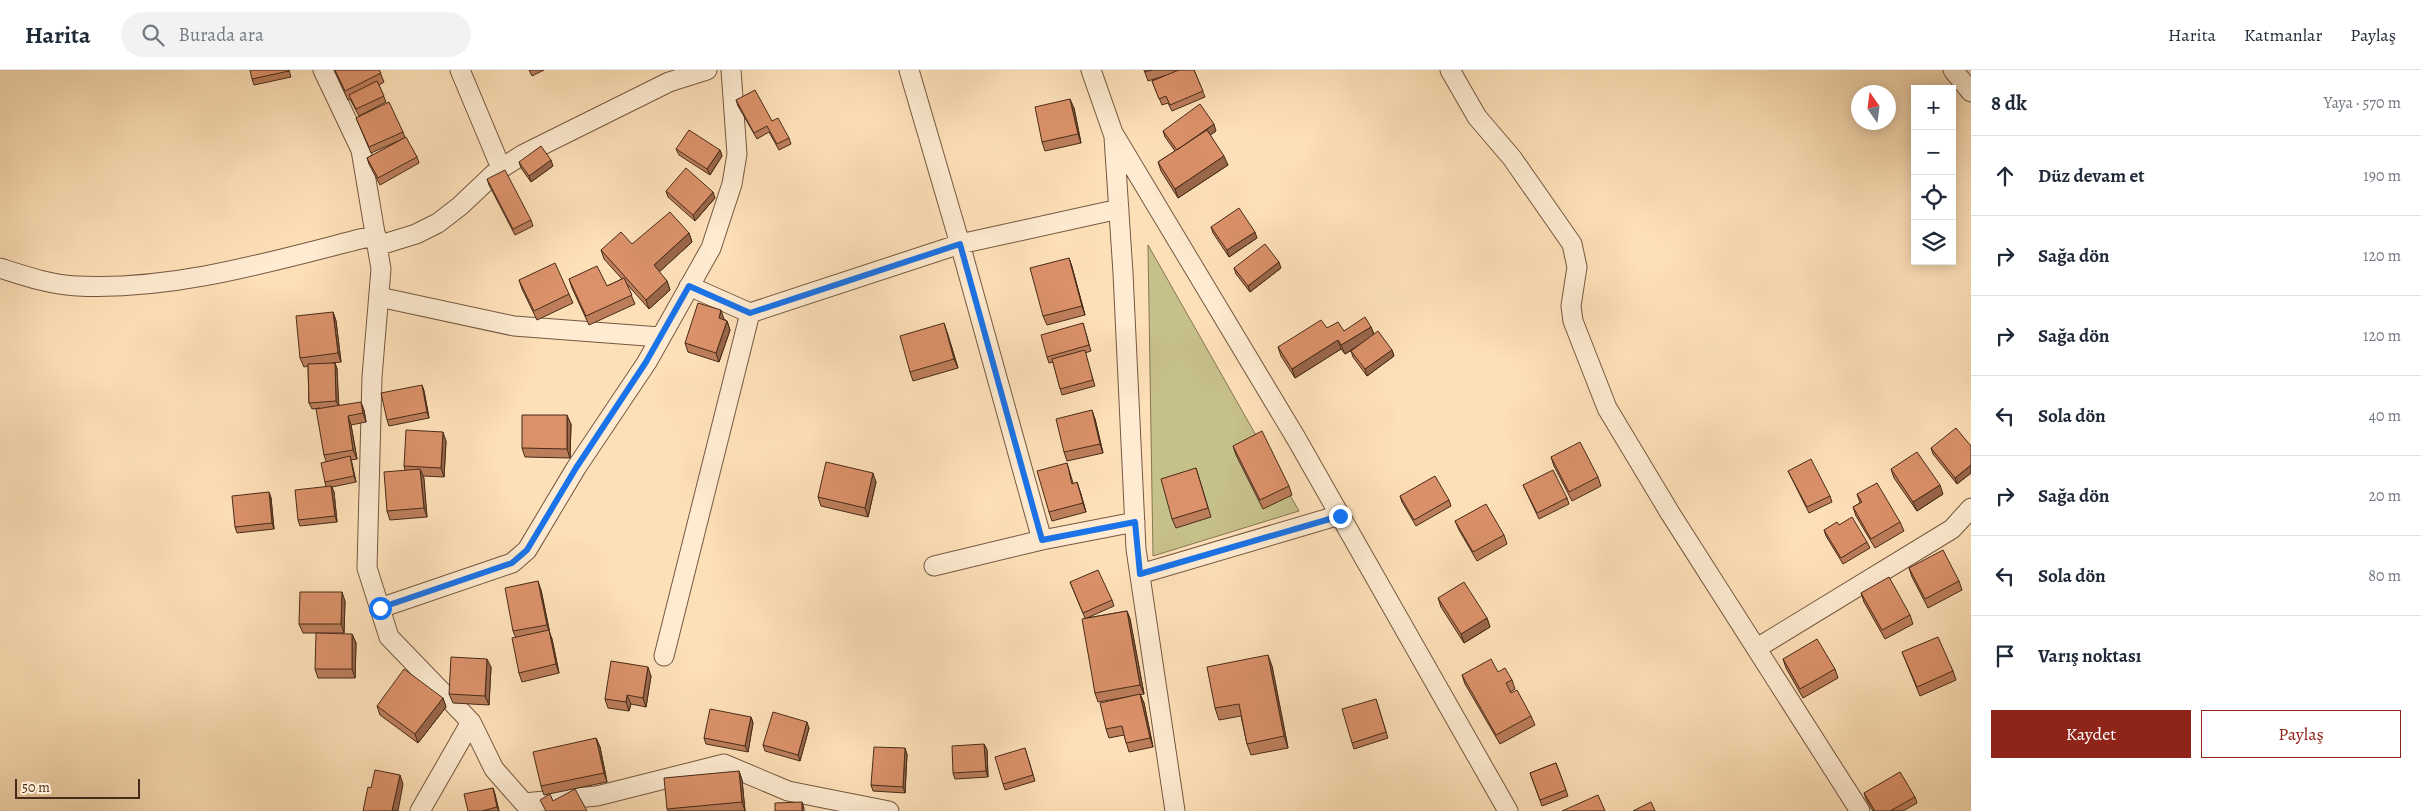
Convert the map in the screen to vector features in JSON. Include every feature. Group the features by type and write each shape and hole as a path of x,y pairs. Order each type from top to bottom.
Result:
{"street":[{"path":"322,70 361,150 381,269 372,377 367,568 389,637 471,722 494,769 525,807 597,796 724,764 788,791 889,811"},
{"path":"460,70 502,168"},
{"path":"0,268 46,282 77,286 129,285 233,270 377,240 416,234 438,223 502,168 522,155 669,82 707,70"},
{"path":"380,608 512,563 527,550 660,338 711,248 732,184 737,154 731,70"},
{"path":"909,70 960,244 1042,540"},
{"path":"1091,70 1113,133 1340,516 1508,811"},
{"path":"1450,70 1477,117 1512,158 1572,244 1577,266 1571,306 1573,321 1607,408 1670,514 1860,811"},
{"path":"1953,70 1971,92"},
{"path":"1113,133 1119,209 1135,522 1140,574 1175,811"},
{"path":"689,286 750,313 960,244 1119,209"},
{"path":"379,297 514,326 660,338"},
{"path":"664,656 750,313"},
{"path":"1757,648 1952,529 1971,508"},
{"path":"1140,574 1340,516"},
{"path":"934,566 1042,540 1135,522"},
{"path":"420,811 471,722"}],"shaded area":[{"path":"1148,245 1299,511 1153,556"}],"building":[{"path":"250,70 289,70 289,71 252,79"},
{"path":"335,70 379,70 381,73 345,91"},
{"path":"1179,70 1194,70 1203,91 1170,105 1166,96 1159,99 1152,81"},
{"path":"377,81 384,96 356,109 349,95"},
{"path":"755,90 772,121 778,118 789,138 777,144 767,126 754,133 736,100"},
{"path":"1070,99 1078,134 1042,142 1035,107"},
{"path":"389,102 403,132 369,147 356,118"},
{"path":"1200,104 1214,124 1177,150 1163,131"},
{"path":"689,130 720,150 707,169 676,149"},
{"path":"1207,130 1224,156 1175,189 1158,162"},
{"path":"406,137 417,157 378,178 367,158"},
{"path":"541,146 551,160 529,176 519,162"},
{"path":"686,168 713,192 693,215 666,191"},
{"path":"505,170 531,220 513,229 487,179"},
{"path":"1239,208 1255,232 1227,250 1211,227"},
{"path":"670,212 689,233 654,265 667,281 646,300 601,250 621,232 632,244"},
{"path":"1265,244 1279,262 1248,286 1234,268"},
{"path":"1069,258 1082,306 1043,316 1030,268"},
{"path":"555,263 569,294 534,311 519,280"},
{"path":"597,266 607,286 624,278 632,295 586,316 569,279"},
{"path":"698,303 721,310 719,318 727,321 716,353 685,343"},
{"path":"333,312 338,353 300,358 296,316"},
{"path":"1365,317 1371,327 1341,345 1338,340 1292,369 1278,347 1321,320 1327,328 1338,322 1344,331"},
{"path":"944,323 954,359 910,372 900,336"},
{"path":"1083,323 1089,345 1047,357 1041,335"},
{"path":"1378,331 1392,350 1365,369 1351,351"},
{"path":"1085,350 1093,380 1060,389 1052,359"},
{"path":"335,363 336,401 309,403 308,364"},
{"path":"422,385 427,412 387,420 381,393"},
{"path":"361,402 363,413 348,416 353,450 324,455 316,409"},
{"path":"1092,410 1100,444 1064,452 1056,419"},
{"path":"522,415 567,415 567,449 522,448"},
{"path":"1956,428 1971,446 1971,465 1955,478 1931,448"},
{"path":"406,430 443,432 441,468 404,466"},
{"path":"1262,431 1289,486 1260,500 1233,446"},
{"path":"1580,442 1598,477 1569,492 1551,457"},
{"path":"1917,452 1940,485 1913,502 1891,469"},
{"path":"350,456 354,476 325,482 321,463"},
{"path":"1811,459 1830,496 1807,507 1788,471"},
{"path":"826,462 873,473 865,508 818,497"},
{"path":"1067,463 1072,484 1077,482 1083,503 1049,512 1037,471"},
{"path":"1196,468 1208,508 1172,519 1161,479"},
{"path":"420,469 424,508 387,511 384,472"},
{"path":"1553,470 1567,498 1537,513 1523,485"},
{"path":"1435,476 1449,500 1414,520 1400,496"},
{"path":"1877,483 1900,522 1871,539 1853,507 1862,502 1857,494"},
{"path":"331,486 335,516 298,520 295,490"},
{"path":"269,492 272,523 235,527 232,496"},
{"path":"1486,504 1504,535 1473,552 1455,521"},
{"path":"1852,517 1867,542 1841,558 1824,530 1837,522 1839,525"},
{"path":"1943,550 1959,581 1925,599 1909,568"},
{"path":"1098,570 1112,600 1083,613 1070,582"},
{"path":"1889,577 1910,615 1882,630 1861,593"},
{"path":"538,581 547,625 513,631 505,588"},
{"path":"1464,582 1487,618 1461,634 1438,598"},
{"path":"300,592 342,592 341,624 299,624"},
{"path":"1127,611 1140,685 1095,693 1082,619"},
{"path":"549,630 556,664 519,673 512,638"},
{"path":"316,633 352,634 352,669 315,669"},
{"path":"1938,637 1953,671 1917,687 1902,652"},
{"path":"1817,639 1835,669 1800,689 1783,659"},
{"path":"1268,655 1284,736 1247,744 1239,704 1215,708 1207,667"},
{"path":"451,657 487,659 485,696 449,694"},
{"path":"1491,659 1498,672 1505,668 1512,680 1506,683 1511,693 1517,690 1531,716 1496,735 1462,675"},
{"path":"611,661 648,667 643,698 627,695 626,702 605,699"},
{"path":"404,669 443,698 415,734 377,706"},
{"path":"1140,694 1150,738 1126,743 1122,726 1106,729 1100,703"},
{"path":"1376,699 1386,732 1352,743 1342,709"},
{"path":"710,709 751,717 745,746 704,738"},
{"path":"773,712 807,722 798,755 763,745"},
{"path":"596,738 604,773 541,786 533,752"},
{"path":"984,744 986,771 953,773 952,746"},
{"path":"874,747 905,748 903,787 871,785"},
{"path":"1025,748 1033,775 1003,784 995,757"},
{"path":"1556,763 1566,790 1540,800 1530,773"},
{"path":"375,770 400,775 392,811 363,811 368,787 371,788"},
{"path":"739,771 742,802 667,809 664,778"},
{"path":"1900,772 1915,797 1890,811 1875,811 1864,793"},
{"path":"493,788 497,807 482,811 468,811 464,794"},
{"path":"575,789 587,811 546,811 540,800 550,794 553,801"},
{"path":"1598,795 1605,811 1562,811"},
{"path":"802,802 802,811 775,811 775,803"},
{"path":"1651,802 1655,811 1633,811"}],"route":[{"path":"380,608 512,563 527,550 576,468 646,362 689,286 750,313 960,244 1042,540 1135,522 1140,574 1340,516"}]}
